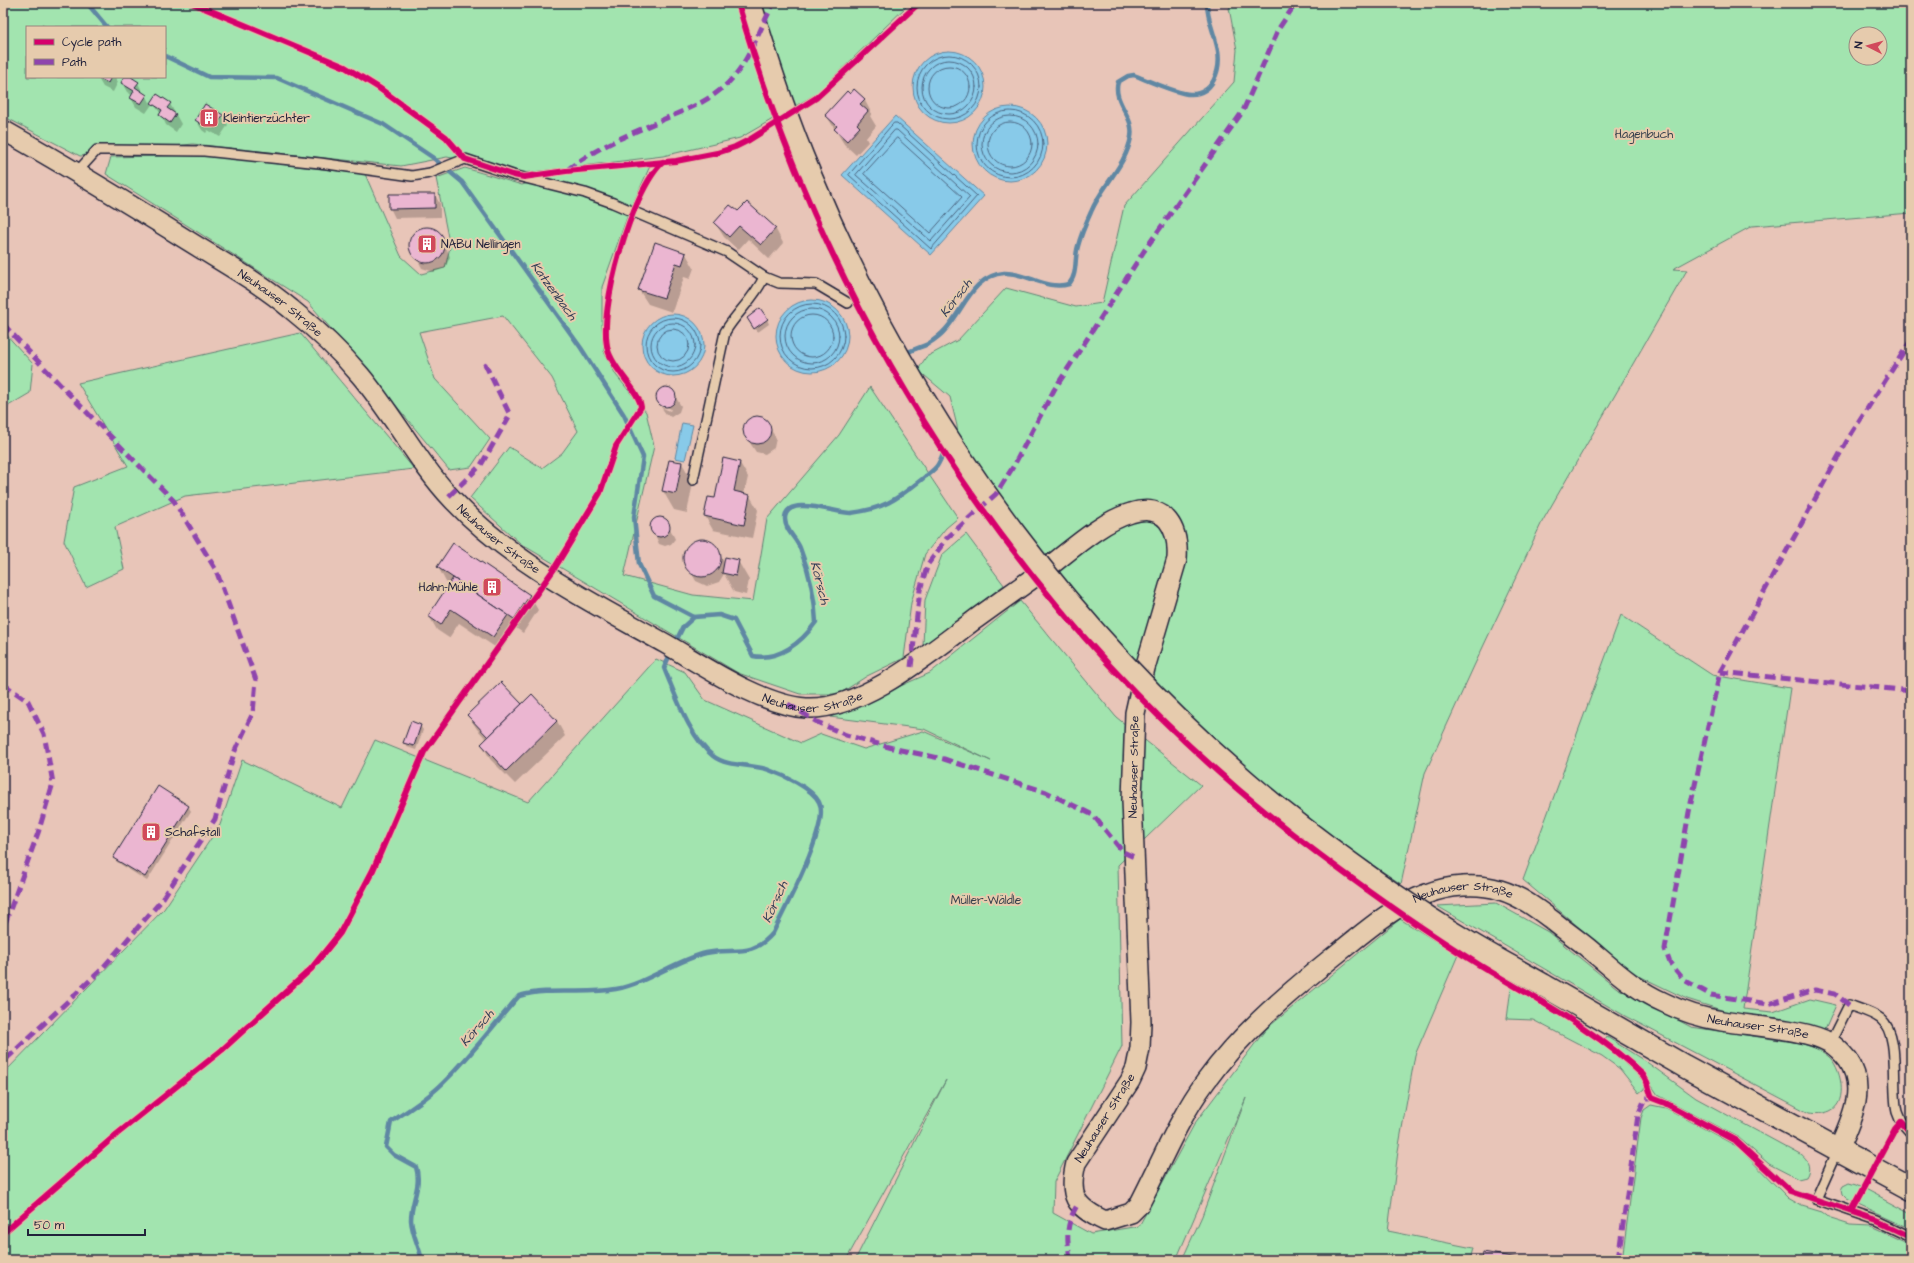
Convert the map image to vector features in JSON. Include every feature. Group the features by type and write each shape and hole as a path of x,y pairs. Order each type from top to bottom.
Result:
{"main road":[{"path":"750,3 780,95 809,174 864,293 903,366 948,439 1031,556 1102,639 1156,697 1207,746 1300,826 1428,918 1466,942 1667,1057 1911,1189"}],"street":[{"name":"Neuhauser Straße","path":"3,130 77,172 251,280 288,306 321,335 361,376 449,496 494,539 520,559 691,659 749,691 770,700 804,708 822,707 837,703 881,685 911,667 1069,550 1115,520 1133,512 1148,511 1163,514 1172,525 1178,541 1177,559 1145,668 1134,713 1132,800 1140,984 1140,1048 1136,1068 1130,1082 1076,1163 1073,1176 1074,1190 1078,1204 1087,1212 1104,1220 1131,1213 1140,1205 1182,1117 1207,1080 1261,1020 1305,979 1387,914 1426,894 1441,890 1482,886 1502,890 1526,901 1640,990 1686,1012 1718,1021 1813,1036 1830,1043 1841,1052 1850,1064 1855,1076 1858,1092 1854,1113 1838,1150"}],"lane":[{"path":"77,172 97,150 204,151 412,176 430,173 465,159 513,175 586,193 642,214 727,252 764,277 779,283 816,284 848,303"},
{"path":"693,480 725,332 732,320 759,289 764,277"},
{"path":"1830,1043 1849,1005 1880,1019 1888,1027 1892,1039 1897,1112 1901,1122 1911,1133"},
{"path":"1838,1150 1816,1199 1877,1220 1911,1236"}],"green space":[{"path":"3,3 910,3 816,94 740,138 663,156 524,173 447,157 401,166 193,144 80,156 3,116"},
{"name":"Hagenbuch","path":"1236,3 1911,3 1911,213 1752,226 1673,269 1687,270 1542,522 1425,773 1401,884 1299,815 1200,730 1019,535 959,454 957,426 950,397 918,370 926,357 958,340 1006,288 1076,307 1102,303 1124,206 1234,82 1237,50 1229,8"},
{"path":"201,155 365,174 401,256 421,274 445,268 450,247 436,178 465,168 522,185 558,174 650,166 627,217 602,287 604,352 616,375 646,412 654,446 624,576 693,595 753,601 767,519 839,435 870,387 958,518 946,528 925,554 911,603 904,658 867,676 839,694 800,694 738,673 521,544 470,498 509,447 542,468 562,453 578,431 552,378 503,316 419,332 435,379 490,439 471,467 449,470 308,302 106,174 111,157"},
{"path":"3,331 33,364 30,393 3,409"},
{"path":"300,333 414,469 185,496 115,527 124,569 86,587 64,541 74,487 128,466 78,383"},
{"path":"966,534 1004,585 923,646 925,600 942,555"},
{"name":"Müller-Wäldle","path":"1020,601 1116,717 1201,785 1118,865 1122,1046 1054,1182 1053,1213 1091,1234 1139,1226 1195,1123 1266,1029 1400,919 1458,955 1415,1055 1398,1151 1388,1231 1473,1248 1470,1260 1182,1260 1202,1216 1246,1098 1176,1260 855,1260 946,1080 846,1260 3,1260 3,1074 164,909 220,825 242,760 342,808 375,740 528,802 656,659 685,672 705,700 801,743 821,734 864,749 923,731 991,761 924,729 830,717 930,673"},
{"path":"1621,615 1712,675 1790,688 1743,1009 1773,1012 1810,999 1836,1005 1825,1030 1746,1018 1687,999 1633,973 1523,880"},
{"path":"1496,903 1548,932 1617,988 1691,1027 1800,1043 1822,1051 1833,1061 1841,1084 1840,1100 1836,1107 1825,1113 1809,1113 1625,1016 1437,906"},
{"path":"1511,987 1595,1037 1639,1076 1645,1084 1644,1089 1639,1093 1620,1069 1602,1056 1533,1020 1507,1019"},
{"path":"1607,1037 1648,1063 1696,1098 1801,1155 1806,1160 1809,1168 1806,1177 1798,1179 1769,1164 1739,1138 1658,1095 1642,1071 1605,1040"},
{"path":"1651,1105 1666,1108 1738,1147 1788,1198 1802,1206 1822,1212 1831,1219 1850,1225 1872,1226 1911,1244 1911,1260 1622,1260 1641,1118 1644,1110"},
{"path":"1849,1182 1856,1184 1911,1213 1911,1228 1847,1199 1842,1194 1841,1189 1843,1185"}],"water":[{"path":"949,51 963,54 975,61 982,73 985,87 982,101 975,113 963,120 949,123 935,120 923,113 916,101 913,87 916,73 923,61 935,54"},
{"path":"1010,107 1024,110 1036,118 1044,130 1047,144 1044,158 1036,170 1024,178 1010,181 996,178 984,170 976,158 973,144 976,130 984,118 996,110"},
{"path":"895,116 984,196 931,255 842,175"},
{"path":"812,300 832,306 842,316 848,336 842,356 832,366 812,372 792,366 782,356 776,336 782,316 792,306"},
{"path":"667,314 679,314 695,323 702,333 704,345 702,357 695,367 679,376 667,376 656,371 647,362 642,351 642,339 647,328 656,319"},
{"path":"682,423 693,425 685,460 675,458"}],"building":[{"path":"98,78 110,78 108,83"},
{"path":"124,78 133,78 139,82 135,87 147,95 141,104 130,98 134,91 121,83"},
{"path":"854,89 865,99 860,104 868,111 857,124 860,127 847,141 834,129 837,126 825,115 847,91 850,94"},
{"path":"157,94 171,103 167,108 176,114 170,123 159,115 162,110 151,103"},
{"name":"Kleintierzüchter","path":"205,104 223,115 215,128 203,121 201,124 195,120"},
{"path":"389,194 435,194 435,208 389,209"},
{"path":"747,202 776,228 761,245 739,226 729,237 714,223 730,205 738,211"},
{"name":"NABU Nellingen","path":"427,227 437,230 442,235 445,245 442,255 437,260 427,263 417,260 412,255 409,245 412,235 417,230"},
{"path":"655,242 686,253 682,265 676,263 664,298 638,290"},
{"path":"760,308 768,319 754,329 747,318"},
{"path":"666,387 673,390 676,397 673,404 666,407 659,404 656,397 659,390"},
{"path":"757,416 767,420 771,430 767,440 757,444 747,440 743,430 747,420"},
{"path":"723,458 740,462 734,491 750,495 744,525 704,516 708,497 715,498"},
{"path":"669,460 682,462 676,494 662,491"},
{"path":"660,517 667,520 670,527 667,534 660,537 653,534 650,527 653,520"},
{"path":"702,539 712,542 718,548 721,558 718,568 712,574 702,577 692,574 686,568 683,558 686,548 692,542"},
{"name":"Hahn-Mühle","path":"453,543 530,595 514,619 437,567"},
{"path":"725,557 739,560 736,576 722,573"},
{"path":"453,578 508,615 493,637 451,609 441,625 428,616"},
{"path":"501,682 522,704 488,737 467,715"},
{"path":"532,694 557,721 506,771 481,744"},
{"path":"411,721 421,725 414,746 403,743"},
{"name":"Schafstall","path":"158,786 189,806 145,877 113,858"},
{"path":"1483,1252 1529,1260 1482,1260"}],"waterway":[{"name":"Katzenbach","path":"87,3 106,26"},
{"name":"Körsch","path":"904,355 928,344 939,336 976,287 993,275 1012,273 1052,285 1069,284 1074,276 1077,251 1085,224 1101,193 1124,157 1131,137 1130,122 1118,96 1118,82 1128,76 1134,75 1170,89 1190,94 1198,93 1210,86 1217,73 1219,58 1217,45 1208,15 1207,3"},
{"name":"Katzenbach","path":"166,56 209,77 277,78 383,124 432,157 462,182 581,348 624,415 643,457 634,517 639,564 654,596 694,617"},
{"name":"Körsch","path":"674,645 683,627 694,617 719,615 734,620 753,656 772,656 781,653 797,643 816,622 809,575 798,544 785,523 787,511 793,507 802,506 851,513 881,506 904,493 934,470 940,461 946,446"},
{"name":"Körsch","path":"422,1260 411,1220 418,1174 416,1167 394,1155 386,1147 391,1122 441,1085 466,1059 519,996 531,993 555,991 604,991 616,989 639,982 683,961 706,953 749,949 757,946 773,933 805,867 818,829 821,813 819,802 804,787 782,775 762,768 733,764 719,760 705,749 685,718 664,668 671,652"}],"marked path":[{"path":"567,170 601,148 625,136 680,113 706,100 721,89 736,74 742,65 774,3"},
{"path":"911,667 920,590 928,564 947,538 996,494 1013,467 1054,390 1144,251 1243,111 1279,28 1296,3"},
{"path":"3,324 65,390 174,501 216,570 256,680 253,713 234,753 215,819 161,901 100,971 3,1062"},
{"path":"1849,1005 1835,994 1815,990 1768,1004 1711,995 1684,980 1670,963 1665,949 1689,812 1720,672 1848,439 1911,340"},
{"path":"449,496 481,465 510,415 483,360"},
{"path":"1720,672 1911,691"},
{"path":"3,684 28,701 44,734 53,783 38,833 3,929"},
{"path":"788,704 817,722 846,735 896,749 944,759 1046,792 1093,815 1123,852 1134,857"},
{"path":"1618,1260 1638,1115 1645,1099 1655,1099"},
{"path":"1070,1260 1068,1231 1071,1218 1078,1204"}],"cycle path":[{"path":"192,3 345,67 379,88 446,137 465,159 513,175 524,177 566,171 676,161 717,153 735,147 749,140 816,98 919,3"},
{"path":"738,3 779,128 830,249 891,365 960,477 1038,582 1124,681 1218,772 1320,855 1440,940 1565,1016 1605,1043 1643,1075 1652,1098 1665,1103 1736,1141 1790,1191 1877,1220 1911,1236"},
{"path":"3,1233 117,1134 222,1050 311,969 340,933 373,870 424,752 554,569 600,493 616,446 641,407 636,394 615,365 608,350 606,332 608,308 612,280 629,223 651,176 663,162"},
{"path":"1851,1211 1895,1129 1901,1122 1911,1133"}],"place":[{"name":"Kleintierzüchter","path":"209,118"},
{"name":"NABU Nellingen","path":"427,244"},
{"name":"Hahn-Mühle","path":"492,587"},
{"name":"Schafstall","path":"151,832"}]}
